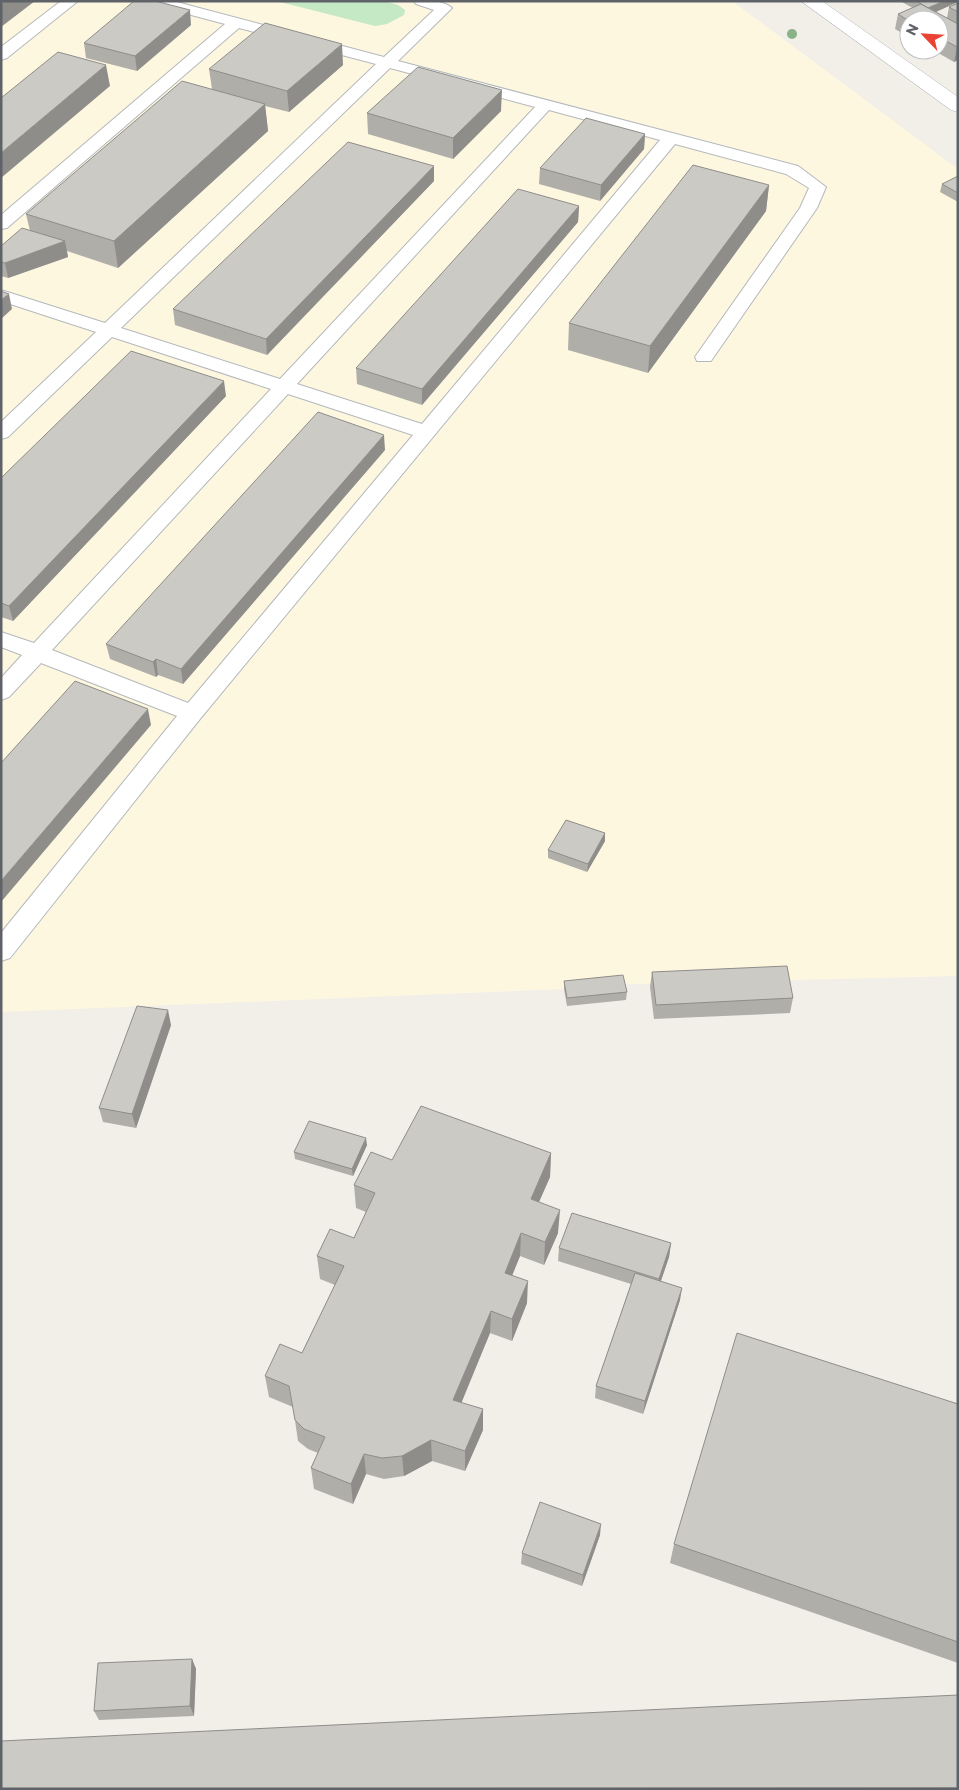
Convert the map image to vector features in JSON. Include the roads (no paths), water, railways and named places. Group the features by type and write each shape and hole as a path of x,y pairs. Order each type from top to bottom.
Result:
{"street":[{"path":"810,1 958,106"}],"lane":[{"path":"1,55 70,1"},
{"path":"155,1 792,170 818,188 808,208 704,357"},
{"path":"1,433 389,63 444,8 421,1"},
{"path":"1,224 236,23"},
{"path":"1,692 545,104"},
{"path":"1,951 192,712 671,138"},
{"path":"1,295 425,432"},
{"path":"1,640 192,712"}]}
